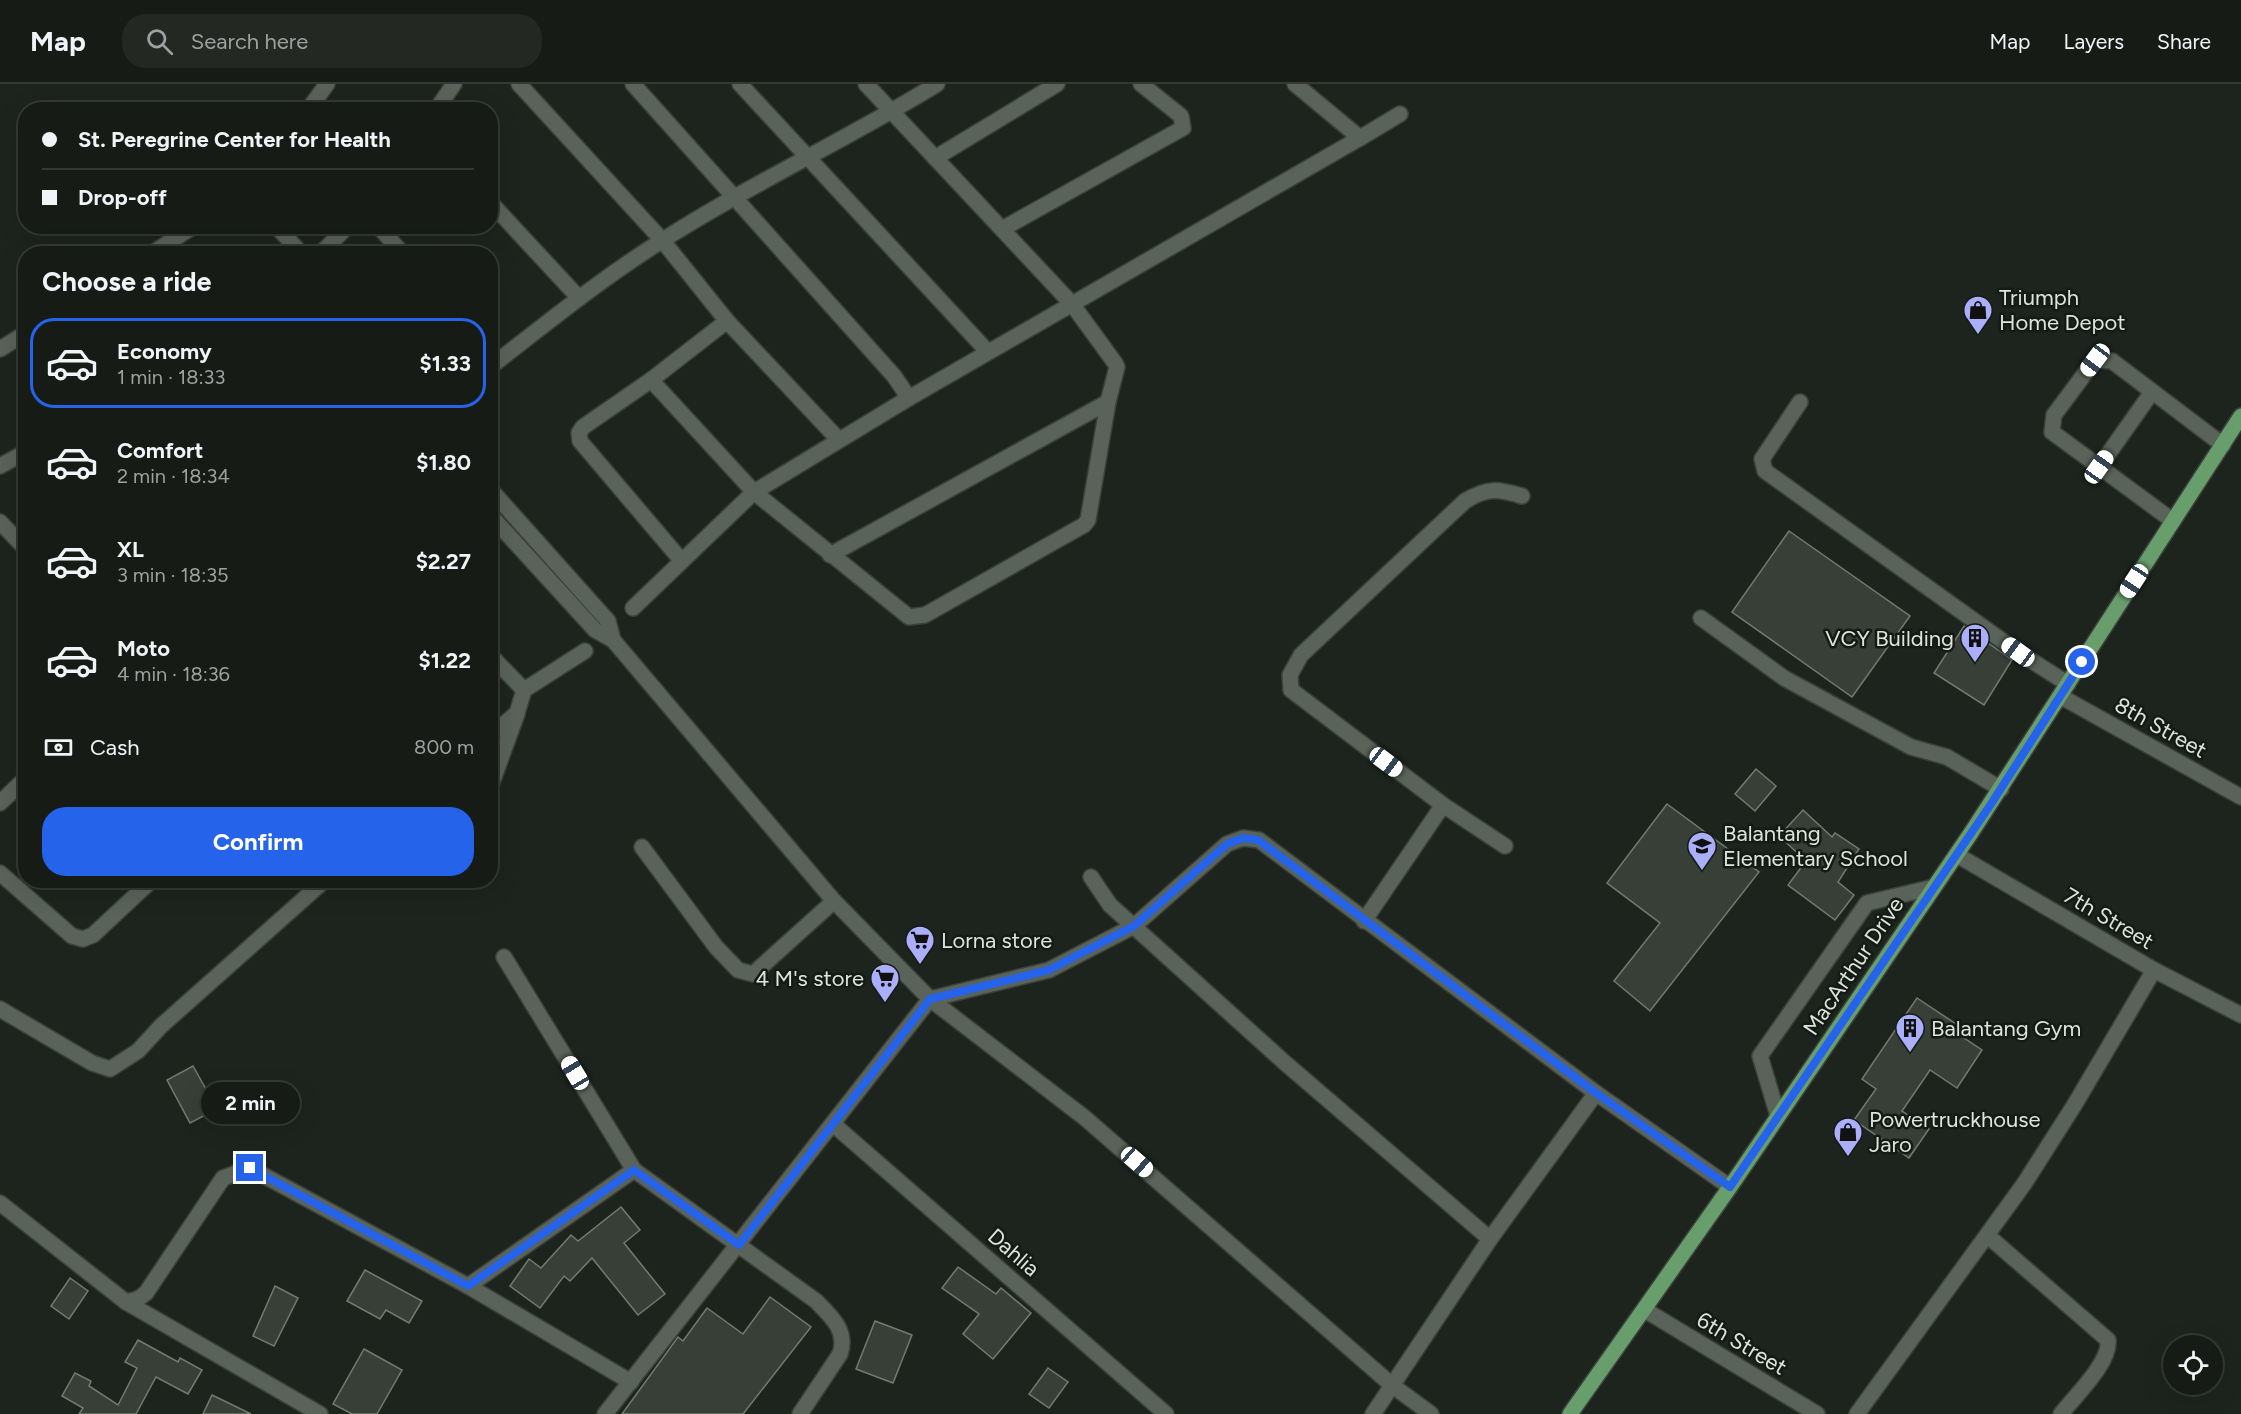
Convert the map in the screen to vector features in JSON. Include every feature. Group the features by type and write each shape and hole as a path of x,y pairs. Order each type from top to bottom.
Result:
{"main road":[{"name":"MacArthur Drive","path":"1570,1414 1730,1187 2001,789 2241,416"}],"street":[{"path":"314,102 327,84"},
{"path":"442,102 454,84"},
{"path":"519,84 662,240 727,321 838,440"},
{"path":"633,84 736,196 894,376 909,398"},
{"path":"740,84 988,352"},
{"path":"651,380 754,492 909,617 925,615 1086,523 1107,402 1117,367 1072,304 866,84"},
{"path":"498,355 662,240 736,196 810,158 938,84"},
{"path":"934,158 1057,84"},
{"path":"1002,229 1182,128 1181,116 1141,84"},
{"path":"1295,84 1360,138"},
{"path":"633,608 754,492 909,398 1400,114"},
{"path":"498,211 579,298"},
{"path":"163,246 182,234"},
{"path":"283,234 295,246"},
{"path":"328,246 340,234"},
{"path":"385,234 396,246"},
{"path":"681,560 580,441 579,433 583,427 651,380 727,321"},
{"path":"0,349 18,338"},
{"path":"2173,521 2052,432 2054,415 2095,360 2112,361 2223,445"},
{"path":"2099,467 2152,392"},
{"path":"830,555 1107,402"},
{"name":"8th Street","path":"1800,402 1762,459 1765,471 2018,652 2064,690 2241,797"},
{"path":"0,466 18,456"},
{"path":"1506,846 1443,805 1291,690 1290,675 1301,655 1465,501 1479,493 1499,489 1522,496"},
{"path":"498,505 594,617"},
{"path":"0,522 18,541"},
{"path":"498,523 594,617 608,621 613,640 834,901 930,999 1085,1118 1393,1386 1431,1414"},
{"path":"1701,618 1784,678 1911,747 1947,757 2001,789"},
{"path":"498,766 524,690 585,651"},
{"path":"498,663 524,690"},
{"path":"498,729 517,713"},
{"path":"0,803 18,786"},
{"path":"1364,921 1443,805"},
{"path":"605,1414 930,999 1049,970 1134,926 1227,844 1243,838 1258,840 1596,1093 1730,1187"},
{"path":"642,847 716,947 738,970 753,974 834,901"},
{"name":"7th Street","path":"1956,855 2154,970 2241,1015"},
{"path":"0,873 18,882"},
{"path":"1091,877 1110,905 1284,1062 1490,1239"},
{"path":"1778,1116 1760,1056 1867,903 1934,887"},
{"path":"28,888 72,936 83,939 93,934 143,888"},
{"path":"0,1009 92,1063 110,1069 138,1051 161,1026 316,888"},
{"path":"504,957 634,1170 816,1301 833,1318 842,1334 844,1344 840,1354 800,1414"},
{"path":"1857,1414 1988,1236 2075,1104 2154,970"},
{"path":"1373,1414 1490,1239 1596,1093"},
{"name":"Dahlia","path":"833,1124 1166,1414"},
{"path":"126,1302 138,1299 146,1293 223,1178 250,1168 468,1286 631,1382"},
{"path":"468,1286 634,1170"},
{"path":"0,1203 126,1302 320,1414"},
{"path":"1988,1236 2108,1340 2109,1349 2102,1362 2061,1414"},
{"name":"6th Street","path":"1645,1310 1817,1414"}],"building":[{"path":"1789,531 1910,616 1852,697 1732,612"},
{"name":"VCY Building","path":"1964,626 2012,660 1984,705 1934,673"},
{"path":"1756,769 1776,786 1755,811 1735,794"},
{"path":"1667,804 1759,872 1650,1011 1614,981 1660,923 1607,883"},
{"path":"1803,810 1832,837 1835,833 1859,849 1838,882 1854,895 1835,920 1788,885 1806,861 1779,836"},
{"path":"1917,998 1959,1026 1955,1032 1982,1050 1957,1088 1930,1070 1902,1111 1929,1129 1909,1158 1854,1120 1876,1089 1862,1079"},
{"path":"193,1066 217,1109 190,1123 167,1080"},
{"path":"621,1207 640,1230 624,1243 665,1294 638,1315 592,1258 570,1281 564,1276 540,1308 510,1286 529,1259 541,1268 571,1235 578,1241"},
{"path":"958,1267 996,1294 1001,1288 1031,1313 993,1359 963,1334 979,1314 942,1288"},
{"path":"365,1270 422,1301 409,1323 386,1310 380,1319 347,1301"},
{"path":"70,1278 88,1291 69,1319 51,1306"},
{"path":"275,1286 298,1298 274,1346 253,1336"},
{"path":"770,1297 811,1327 743,1414 622,1414 678,1337 683,1341 707,1308 743,1334"},
{"path":"875,1321 912,1335 893,1383 856,1369"},
{"path":"138,1340 178,1362 180,1358 202,1370 188,1394 156,1377 136,1414 79,1414 83,1408 62,1396 75,1373 91,1381 89,1386 118,1405 137,1368 125,1362"},
{"path":"364,1349 402,1370 377,1414 352,1414 333,1404"},
{"path":"1048,1368 1068,1382 1049,1408 1029,1394"},
{"path":"212,1395 251,1414 203,1414"}],"place":[{"name":"Triumph Home Depot","path":"1978,336"},
{"name":"VCY Building","path":"1975,664"},
{"name":"Balantang Elementary School","path":"1702,872"},
{"name":"Lorna store","path":"920,966"},
{"name":"4 M's store","path":"885,1004"},
{"name":"Balantang Gym","path":"1910,1054"},
{"name":"Powertruckhouse Jaro","path":"1848,1158"}],"route":[{"path":"250,1168 468,1286 634,1170 739,1245 930,999 1049,970 1134,926 1227,844 1243,838 1258,840 1596,1093 1730,1187 1991,804 2082,662"}]}
